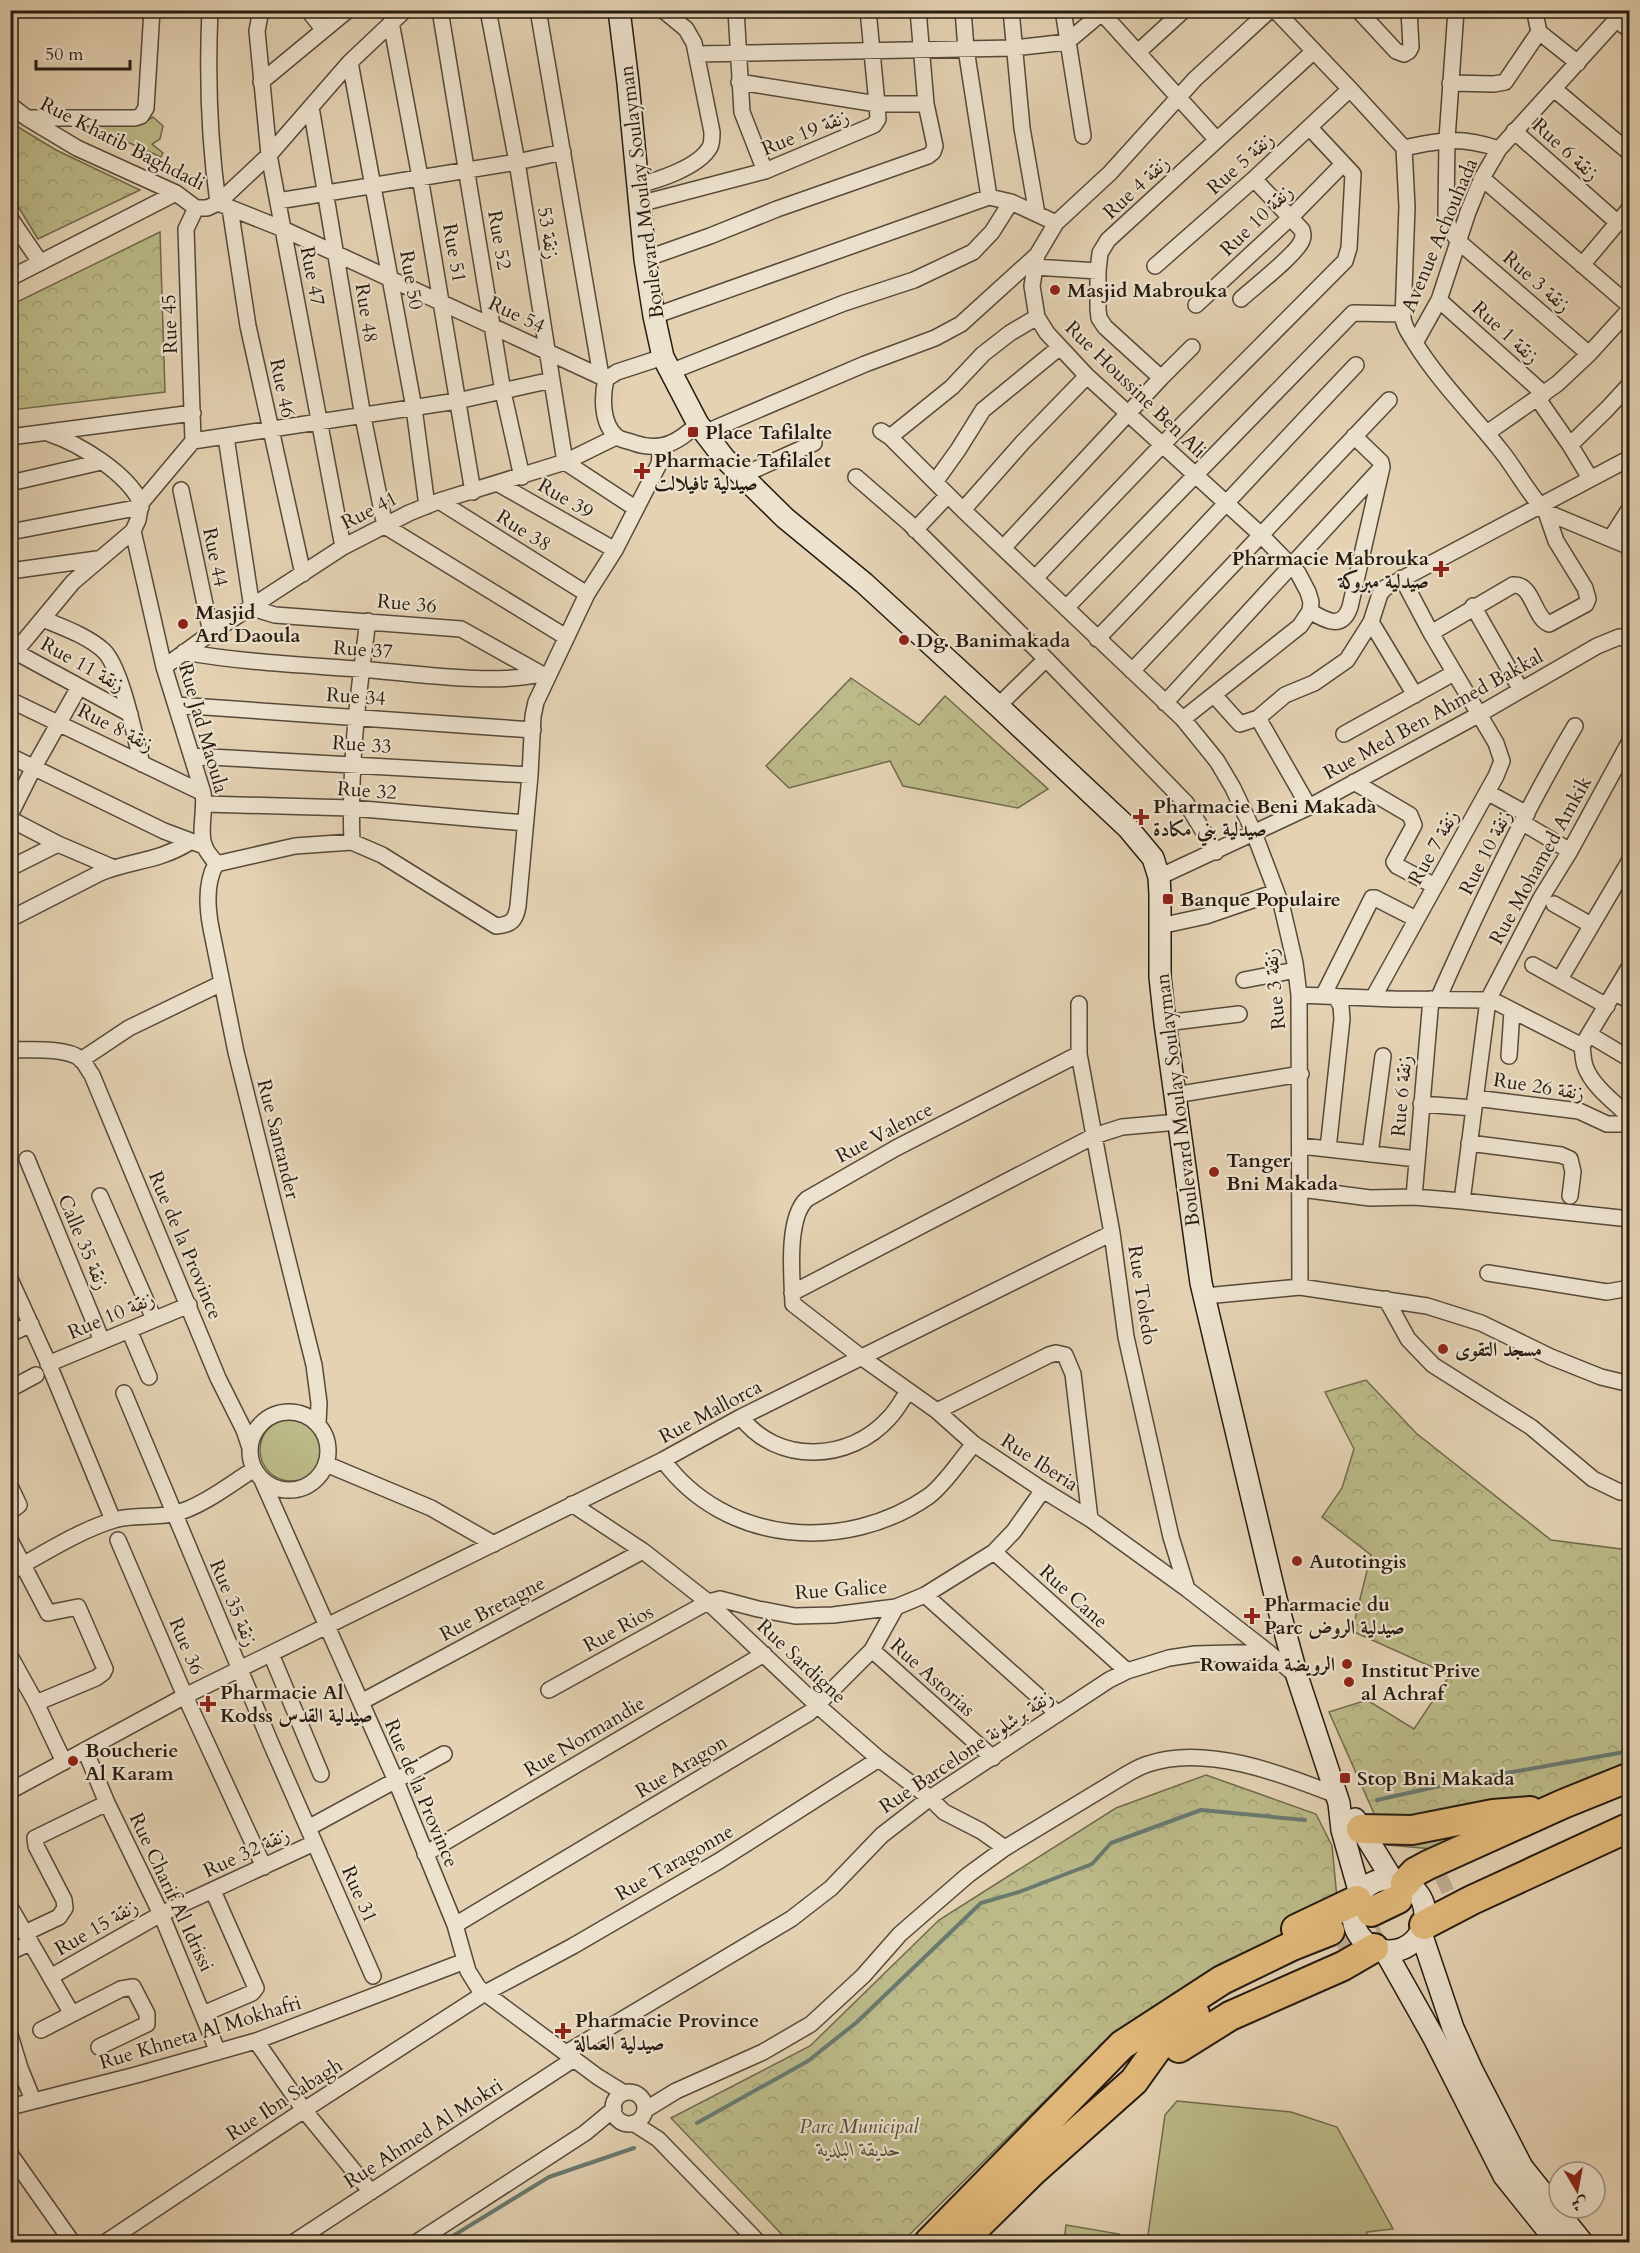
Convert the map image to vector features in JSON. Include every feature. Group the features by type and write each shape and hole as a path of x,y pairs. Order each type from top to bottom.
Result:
{"highway":[{"path":"1407,1905 1410,1876 1428,1865 1629,1777"},
{"path":"1629,1792 1451,1883 1629,1812"},
{"path":"1361,1829 1412,1830 1493,1814 1553,1809"},
{"path":"945,2236 1033,2171 1134,2081 1204,2031 1230,2016 1343,1966 1371,1922 1407,1905 1472,1900 1629,1827"},
{"path":"945,2236 1122,2045 1129,2032 1146,2014 1197,1978 1336,1908 1371,1922"},
{"path":"1122,2045 1240,1970 1292,1946 1333,1937 1200,2011 1159,2046 1134,2081"}],"main road":[{"name":"Boulevard Moulay Soulayman","path":"619,10 645,259 654,316 667,365 701,428 724,458 786,518 864,583 998,706 1128,828 1153,858 1159,877 1160,977 1194,1239 1205,1296 1276,1599 1297,1676 1337,1799 1342,1830 1371,1922 1434,2038 1504,2176 1557,2242"},
{"name":"Boulevard Moulay Soulayman","path":"1337,1799 1361,1829 1407,1905 1453,2028 1522,2167 1582,2242"},
{"path":"1371,1922 1399,1950 1411,1944 1407,1905"}],"street":[{"path":"27,118 135,118 141,116 146,108 152,10"},
{"name":"Rue 46","path":"210,10 208,46 211,133 248,326 303,574"},
{"name":"Rue 47","path":"261,10 257,31 269,155 344,547"},
{"path":"308,10 323,29"},
{"path":"261,82 348,10"},
{"path":"224,206 350,62 405,10"},
{"name":"Rue 52","path":"440,10 503,392 522,477"},
{"name":"زنقة 53","path":"488,10 517,162 565,462"},
{"path":"538,10 604,378 603,406 607,422 616,437 641,446 671,444 701,428 948,332 961,324 1035,261 1056,223 1110,173 1178,97 1270,10"},
{"path":"639,194 699,158 710,147 712,132 697,54 689,33 663,10"},
{"path":"736,10 742,112 765,171"},
{"name":"Rue 19 زنقة","path":"639,194 765,171 874,125 878,119 868,10"},
{"path":"645,259 777,209 928,156 933,152 935,146 927,104 918,10"},
{"path":"963,10 966,49 989,197"},
{"path":"1011,10 1022,128 1037,214"},
{"path":"1063,10 1083,136"},
{"path":"1138,52 1184,10"},
{"path":"1275,10 1404,148 1407,207 1403,314 1406,330 1434,374 1486,433 1543,508 1558,546 1585,588 1588,599 1586,604 1549,624 1542,621 1525,589 1517,584 1504,588 1431,633"},
{"path":"1358,10 1396,51 1404,54 1411,47 1409,10"},
{"path":"1456,10 1447,139 1446,214 1449,227 1458,241"},
{"path":"1538,10 1536,18 1539,32 1578,63"},
{"path":"697,54 1014,48 1067,42 1103,12 1217,140"},
{"path":"1620,15 1629,30"},
{"name":"Avenue Achouhada","path":"1415,343 1439,300 1482,178 1499,149 1620,15"},
{"name":"Rue 51","path":"391,22 442,301 473,492"},
{"path":"1450,83 1505,82 1539,32"},
{"name":"Rue 4 زنقة","path":"1161,378 1105,327 1100,318 1098,271 1100,253 1108,240 1314,51"},
{"name":"Rue 50","path":"350,62 433,504"},
{"path":"739,82 877,104 927,104"},
{"path":"1554,88 1629,153"},
{"name":"Rue 5 زنقة","path":"1155,266 1254,179 1350,89"},
{"name":"Rue Khatib Baghdadi","path":"10,105 77,148 176,193 196,208 224,206"},
{"name":"Rue 48","path":"311,107 363,417 386,526"},
{"path":"1036,577 1163,444 1343,264 1348,248 1353,177 1310,128"},
{"name":"Rue 6 زنقة","path":"1514,131 1618,223"},
{"path":"1404,148 1447,139 1471,141 1499,149"},
{"path":"278,201 517,162 563,152"},
{"name":"Rue 10 زنقة","path":"1196,305 1290,218 1343,164"},
{"path":"1482,178 1629,308 1589,354 1541,397 1486,433"},
{"path":"1241,299 1300,245 1303,237 1302,230 1254,179"},
{"path":"10,278 176,193"},
{"path":"654,316 989,197 1011,202 1056,223"},
{"path":"604,378 617,372 667,365 914,280 973,252 992,232 1011,202"},
{"name":"Rue 54","path":"224,206 283,229 604,378"},
{"name":"Rue 45","path":"193,441 186,229 196,208"},
{"path":"1582,265 1629,208"},
{"path":"10,218 40,262"},
{"name":"Rue 3 زنقة","path":"1458,241 1589,354"},
{"path":"1035,261 1098,271"},
{"name":"Rue Houssine Ben Ali","path":"1035,261 1032,286 1037,317 1047,333 1087,376 1260,534 1298,573 1308,592 1310,611"},
{"name":"Rue 1 زنقة","path":"1439,300 1541,397 1590,478"},
{"path":"1066,608 1353,313 1403,314"},
{"name":"Rue 3 زنقة","path":"1037,317 1010,333 983,354 952,387 885,434 1183,719 1217,761 1233,788 1254,833 1276,892 1289,933 1296,970 1301,1074 1300,1287"},
{"path":"935,482 983,410 1060,347"},
{"path":"1003,548 1192,347"},
{"path":"1097,639 1185,549 1225,503 1356,365"},
{"path":"963,510 1023,442 1087,376"},
{"path":"12,653 73,582 132,531 138,520 141,505 193,441 363,417 503,392 552,380"},
{"path":"1570,445 1629,384"},
{"path":"1132,671 1389,400"},
{"path":"10,438 193,413"},
{"path":"48,433 69,440 101,462 137,493 141,505"},
{"path":"1183,719 1300,626 1310,611 1333,622 1343,619 1348,613 1382,467 1381,462 1354,436"},
{"path":"226,437 252,608"},
{"name":"Rue 41","path":"164,667 211,633 344,547 433,504 565,462 616,437"},
{"path":"742,476 814,443"},
{"path":"10,756 197,844 216,864 295,846 352,842 382,855 496,926 505,925 516,917 530,775 532,716 544,676 587,594 615,550 659,464 661,446"},
{"path":"1214,695 1240,724 1258,718 1285,695 1314,683 1341,666 1371,622 1382,591 1402,578 1543,508 1590,478 1629,458"},
{"path":"10,483 101,462"},
{"path":"565,462 635,508"},
{"path":"1166,703 1382,467"},
{"path":"856,477 915,530 1046,658 1186,803 1216,852"},
{"name":"Rue 39","path":"497,483 615,550"},
{"name":"Rue 44","path":"181,490 211,633"},
{"path":"915,530 948,495"},
{"name":"Rue 38","path":"433,504 587,594"},
{"path":"10,532 141,505"},
{"path":"1543,508 1564,521 1629,547"},
{"path":"1611,538 1629,508"},
{"path":"386,526 566,637"},
{"name":"Rue Jad Maoula","path":"132,531 164,667 204,798 202,830 197,844"},
{"path":"10,571 97,559"},
{"path":"1402,578 1478,715"},
{"path":"1473,606 1521,690"},
{"name":"Rue 36","path":"252,608 275,615 461,629 544,676"},
{"path":"43,619 94,644 106,654 130,714 142,764"},
{"path":"352,842 353,764 361,669 368,621"},
{"path":"1371,622 1415,695"},
{"name":"Rue Med Ben Ahmed Bakkal","path":"1159,877 1309,807 1612,639 1625,637 1629,639"},
{"name":"Rue 37","path":"184,652 230,660 454,677 544,676"},
{"name":"Rue 11 زنقة","path":"12,653 130,714"},
{"path":"998,706 1046,658"},
{"path":"1344,734 1454,674"},
{"path":"79,687 34,767 10,817 58,844 114,868"},
{"name":"Rue 8 زنقة","path":"10,700 60,722 204,798"},
{"name":"Rue 34","path":"176,705 533,730"},
{"name":"Rue 7 زنقة","path":"1373,998 1501,765 1501,754 1478,715"},
{"path":"1258,718 1309,807"},
{"name":"Rue 10 زنقة","path":"1434,999 1553,763 1575,726"},
{"name":"Rue Mohamed Amkik","path":"1462,1201 1488,1000 1541,898 1624,764 1629,741"},
{"name":"Rue 33","path":"192,756 530,775"},
{"path":"1354,782 1410,815 1414,825 1394,862 1397,866 1435,886"},
{"path":"1487,792 1570,850"},
{"name":"Rue 32","path":"204,798 351,808 525,824"},
{"path":"10,868 58,844"},
{"path":"10,919 114,868 160,857 197,844"},
{"path":"1560,979 1629,860"},
{"name":"Rue Santander","path":"216,864 210,878 208,912 236,1052 314,1365 319,1403 318,1424"},
{"path":"1160,926 1206,916 1276,892"},
{"path":"1330,997 1372,898 1416,919"},
{"path":"1554,904 1591,925"},
{"path":"1533,965 1560,979 1611,999 1629,1001"},
{"path":"1629,966 1586,1041 1584,1065 1598,1086 1629,1116"},
{"path":"1244,980 1296,970"},
{"path":"10,1050 48,1051 69,1054 81,1060 129,1028 222,983"},
{"path":"1299,995 1488,1000 1629,1059"},
{"path":"1328,1149 1342,1019 1341,1006 1330,997"},
{"name":"Rue 6 زنقة","path":"1414,1197 1421,1104 1434,999"},
{"name":"Rue Toledo","path":"1079,1004 1079,1054 1112,1233 1126,1337 1171,1537 1187,1589"},
{"path":"1509,1056 1512,1011"},
{"path":"1165,1023 1239,1014"},
{"name":"Rue Valence","path":"793,1299 794,1235 799,1209 807,1199 896,1148 1079,1054"},
{"path":"1370,1154 1383,1056"},
{"name":"Rue de la Province","path":"81,1060 96,1084 218,1378 244,1430 250,1448"},
{"path":"1174,1095 1301,1074"},
{"name":"Rue 26 زنقة","path":"1421,1104 1474,1103 1579,1111 1607,1124 1629,1124"},
{"path":"793,1299 1094,1136 1130,1126 1178,1122"},
{"path":"1469,1143 1561,1155 1570,1160 1573,1172 1570,1196"},
{"path":"1301,1146 1417,1159"},
{"name":"Calle 35 زنقة","path":"27,1160 102,1341"},
{"path":"1301,1189 1370,1197 1414,1197 1462,1201 1629,1219"},
{"path":"100,1196 154,1319"},
{"name":"Rue Mallorca","path":"10,1791 185,1696 663,1460 741,1417 1112,1233"},
{"path":"1488,1273 1607,1292 1624,1289 1629,1285"},
{"path":"10,1279 113,1520"},
{"path":"1205,1296 1300,1287 1427,1306 1462,1316 1601,1377 1629,1384"},
{"name":"Rue Iberia","path":"793,1299 861,1357 937,1411 974,1444 1090,1519 1269,1652"},
{"path":"1386,1299 1408,1339 1433,1365 1531,1427 1593,1479 1620,1491 1629,1492"},
{"name":"Rue 10 زنقة","path":"48,1364 189,1305"},
{"path":"10,1334 31,1324"},
{"path":"129,1330 149,1377"},
{"path":"937,1411 1048,1355 1056,1353 1065,1355 1070,1362 1073,1374 1090,1519"},
{"path":"10,1389 36,1375"},
{"path":"741,1417 766,1440 788,1450 808,1453 830,1450 855,1442 876,1430 889,1419 908,1391"},
{"name":"Rue 35 زنقة","path":"124,1393 308,1828"},
{"path":"298,1413 318,1424 327,1443 328,1454 326,1464 313,1482 293,1490 272,1486 258,1475 250,1459 250,1448 252,1437 266,1419 276,1414 298,1413"},
{"path":"663,1460 673,1474 717,1509 765,1528 804,1534 842,1531 899,1512 931,1495 974,1444"},
{"path":"326,1464 431,1508 494,1544"},
{"path":"17,1568 113,1520 131,1515 174,1514 258,1475"},
{"name":"Rue de la Province","path":"258,1475 396,1781 455,1925 473,1980 485,1993 598,2077 758,2242"},
{"path":"10,1486 20,1505 10,1512"},
{"name":"Rue Galice","path":"708,1602 720,1599 758,1610 795,1616 834,1615 896,1607 925,1595 994,1552 1014,1531 1043,1490"},
{"name":"Rue Sardigne","path":"572,1504 643,1551 708,1602 817,1705 944,1812 981,1831 1005,1848"},
{"path":"10,1540 17,1568 48,1613 78,1607 105,1669 96,1678 36,1702"},
{"name":"Rue 36","path":"118,1540 185,1696 264,1867"},
{"name":"Rue Bretagne","path":"360,1702 643,1551"},
{"name":"Rue Cane","path":"994,1552 1127,1671"},
{"path":"925,1595 1058,1714"},
{"name":"Rue Rios","path":"549,1690 708,1602"},
{"name":"Rue Aragon","path":"455,1925 782,1731 808,1713 872,1650 896,1607"},
{"name":"Rue Astorias","path":"872,1650 993,1758"},
{"path":"1269,1652 1297,1676"},
{"name":"Rue Barcelone زنقة برشلونة","path":"570,2056 791,1919 831,1888 882,1835 930,1798 1093,1689 1127,1671 1169,1658 1195,1654 1269,1652"},
{"path":"271,1654 321,1774"},
{"name":"Rue Normandie","path":"425,1854 764,1654"},
{"path":"10,1656 36,1702 64,1762"},
{"name":"Rue Charif Al Idrissi","path":"85,1750 107,1803 161,1914 218,2052"},
{"path":"396,1781 444,1754"},
{"path":"417,2242 585,2133 630,2109 746,2061 811,2024 863,1976 900,1934 961,1881 1005,1848 1127,1774 1149,1764 1170,1760 1200,1758 1234,1762 1288,1778 1337,1799"},
{"name":"Rue Taragonne","path":"485,1993 573,1946 719,1861 879,1759"},
{"name":"Rue 32 زنقة","path":"308,1828 396,1781"},
{"path":"10,1952 59,1917 65,1908 64,1900 36,1846 35,1839 107,1803"},
{"name":"Rue 31","path":"308,1828 373,1976"},
{"name":"Rue 32 زنقة","path":"161,1914 314,1843"},
{"path":"203,2014 252,1994 255,1988 213,1891"},
{"path":"10,1907 72,2013"},
{"name":"Rue 15 زنقة","path":"52,1976 161,1914"},
{"name":"Rue Khneta Al Mokhafri","path":"10,2107 256,2041 465,1961"},
{"path":"41,2030 121,1989 130,1987 135,1989 147,2014 148,2022 143,2027 99,2047"},
{"name":"Rue Ibn Sabagh","path":"106,2242 485,1993"},
{"path":"10,2035 15,2070 33,2100"},
{"path":"256,2041 304,2110 371,2192"},
{"name":"Rue Ahmed Al Mokri","path":"294,2242 570,2056"},
{"path":"10,2154 72,2242"},
{"path":"913,2242 919,2236 945,2236"}],"green space":[{"path":"153,117 163,126 160,139 152,144 163,153 161,157 116,137 112,142 74,127 139,125"},
{"path":"18,127 56,150 140,190 38,239 11,195 11,128"},
{"path":"160,232 165,392 11,410 11,305"},
{"path":"851,678 919,725 945,696 1048,789 1018,808 903,786 890,761 789,788 766,766"},
{"path":"1366,1380 1416,1433 1551,1540 1629,1550 1629,1766 1444,1850 1388,1845 1329,1712 1367,1700 1414,1729 1450,1675 1352,1631 1371,1555 1322,1517 1342,1488 1354,1449 1325,1392"},
{"path":"285,1419 297,1419 313,1428 320,1438 322,1450 320,1462 313,1472 297,1481 285,1481 274,1476 265,1467 260,1456 260,1444 265,1433 274,1424"},
{"name":"Parc Municipal حديقة البلدية","path":"1206,1775 1316,1814 1332,1846 1337,1898 1321,1917 1184,1994 1083,2063 902,2242 789,2242 671,2118 810,2046 939,1920 1116,1808"},
{"path":"1177,2101 1291,2112 1337,2127 1393,2229 1367,2232 1366,2242 1147,2242 1165,2115"},
{"path":"1066,2225 1119,2234 1118,2242 1064,2242"}],"waterway":[{"path":"1377,1800 1462,1781 1630,1751"},
{"path":"697,2123 808,2061 857,2022 981,1903 1019,1892 1092,1864 1111,1843 1201,1810 1305,1820"},
{"path":"443,2242 549,2177 634,2148"}],"tunnel":[{"path":"1398,1899 1448,1876"},
{"path":"1336,1944 1378,1924"}],"place":[{"name":"Masjid Mabrouka","path":"1055,290"},
{"name":"Place Tafilalte","path":"693,432"},
{"name":"Pharmacie Tafilalet صيدلية تافيلالت","path":"642,471"},
{"name":"Pharmacie Mabrouka صيدلية مبروكة","path":"1441,569"},
{"name":"Masjid Ard Daoula","path":"183,624"},
{"name":"Dg. Banimakada","path":"904,640"},
{"name":"Pharmacie Beni Makada صيدلية بني مكادة","path":"1141,817"},
{"name":"Banque Populaire","path":"1168,899"},
{"name":"Tanger Bni Makada","path":"1214,1172"},
{"name":"مسجد التقوى","path":"1443,1349"},
{"name":"Autotingis","path":"1297,1561"},
{"name":"Pharmacie du Parc صيدلية الروض","path":"1252,1616"},
{"name":"Rowaida الرويضة","path":"1347,1664"},
{"name":"Institut Prive al Achraf","path":"1349,1682"},
{"name":"Pharmacie Al Kodss صيدلية القدس","path":"208,1704"},
{"name":"Boucherie Al Karam","path":"73,1761"},
{"name":"Stop Bni Makada","path":"1345,1778"},
{"name":"Pharmacie Province صيدلية العمالة","path":"563,2031"}]}
